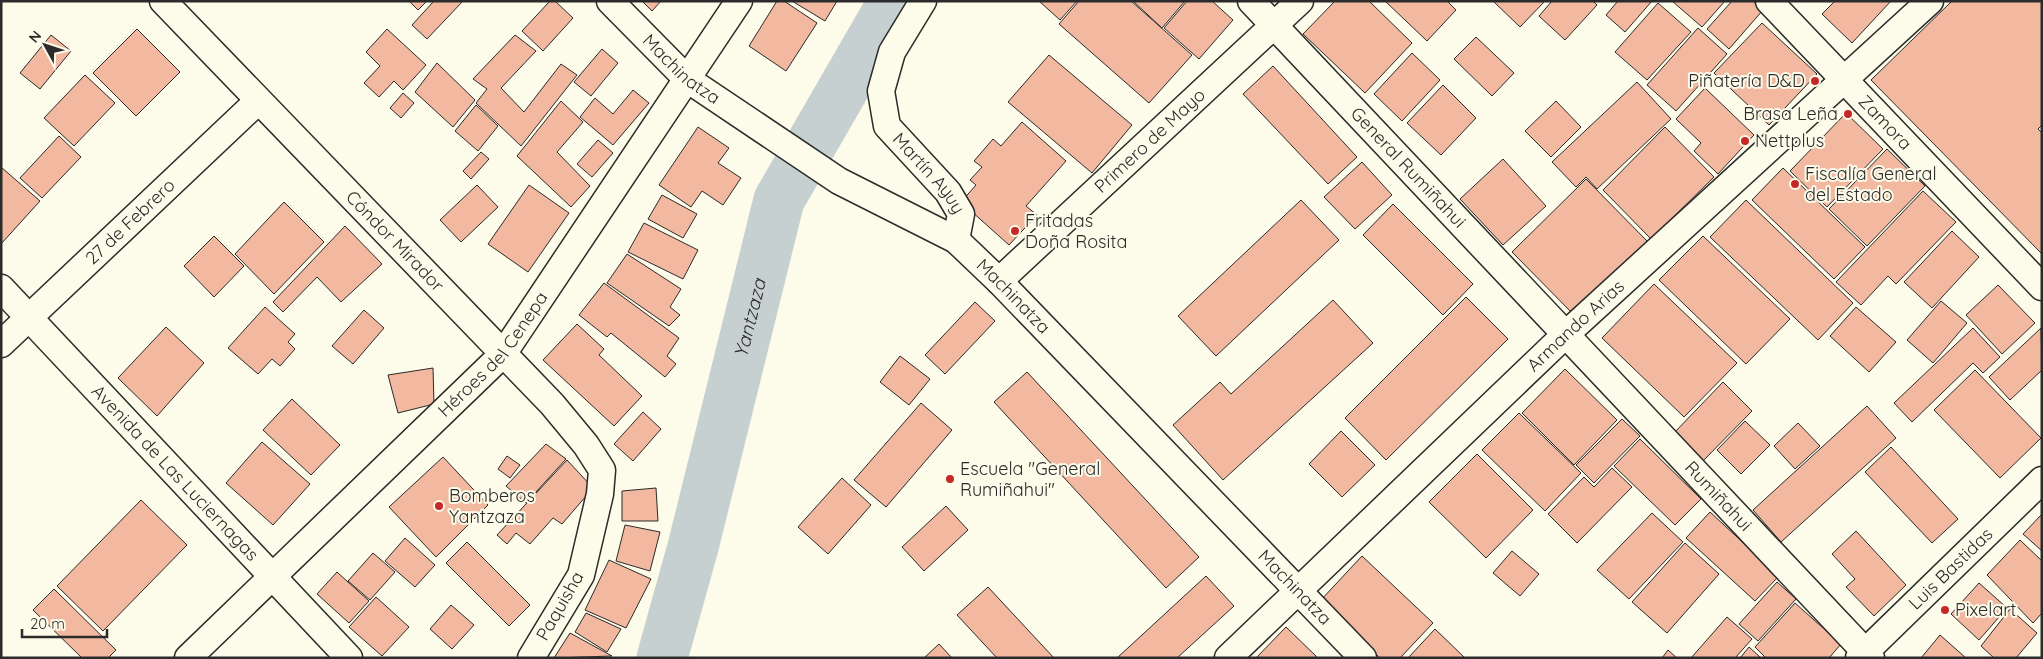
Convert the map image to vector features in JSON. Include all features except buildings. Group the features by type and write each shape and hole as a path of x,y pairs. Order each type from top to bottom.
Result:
{"street":[{"name":"Cóndor Mirador","path":"163,1 552,404 586,445 602,470 600,494"},
{"name":"Machinatza","path":"610,1 687,79 839,181 956,240 1000,280 1362,658"},
{"name":"Héroes del Cenepa","path":"188,658 504,354 739,1"},
{"name":"Martín Ayuy","path":"923,1 892,52 880,91 887,126 948,192 961,214 956,240"},
{"name":"General Rumiñahui","path":"1251,1 1565,335"},
{"name":"Primero de Mayo","path":"1000,280 1300,1"},
{"name":"Zamora","path":"1769,1 1843,81 2042,287"},
{"name":"Armando Arias","path":"1228,658 1565,335 1930,1"},
{"name":"27 de Febrero","path":"1,344 258,101"},
{"name":"Avenida de Las Luciernagas","path":"1,288 349,658"},
{"name":"Rumiñahui","path":"1565,335 1865,656"},
{"name":"Luis Bastidas","path":"1865,656 2042,480"},
{"name":"Paquisha","path":"530,658 581,575 600,494"}],"waterway":[{"name":"Yantzaza","path":"662,658 693,547 779,200 894,1"}],"place":[{"name":"Piñatería D&D","path":"1815,81"},
{"name":"Brasa Leña","path":"1848,114"},
{"name":"Nettplus","path":"1745,141"},
{"name":"Fiscalía General del Estado","path":"1795,184"},
{"name":"Fritadas Doña Rosita","path":"1015,231"},
{"name":"Escuela \"General Rumiñahui\"","path":"950,479"},
{"name":"Bomberos Yantzaza","path":"439,506"},
{"name":"Pixelart","path":"1945,610"}]}
